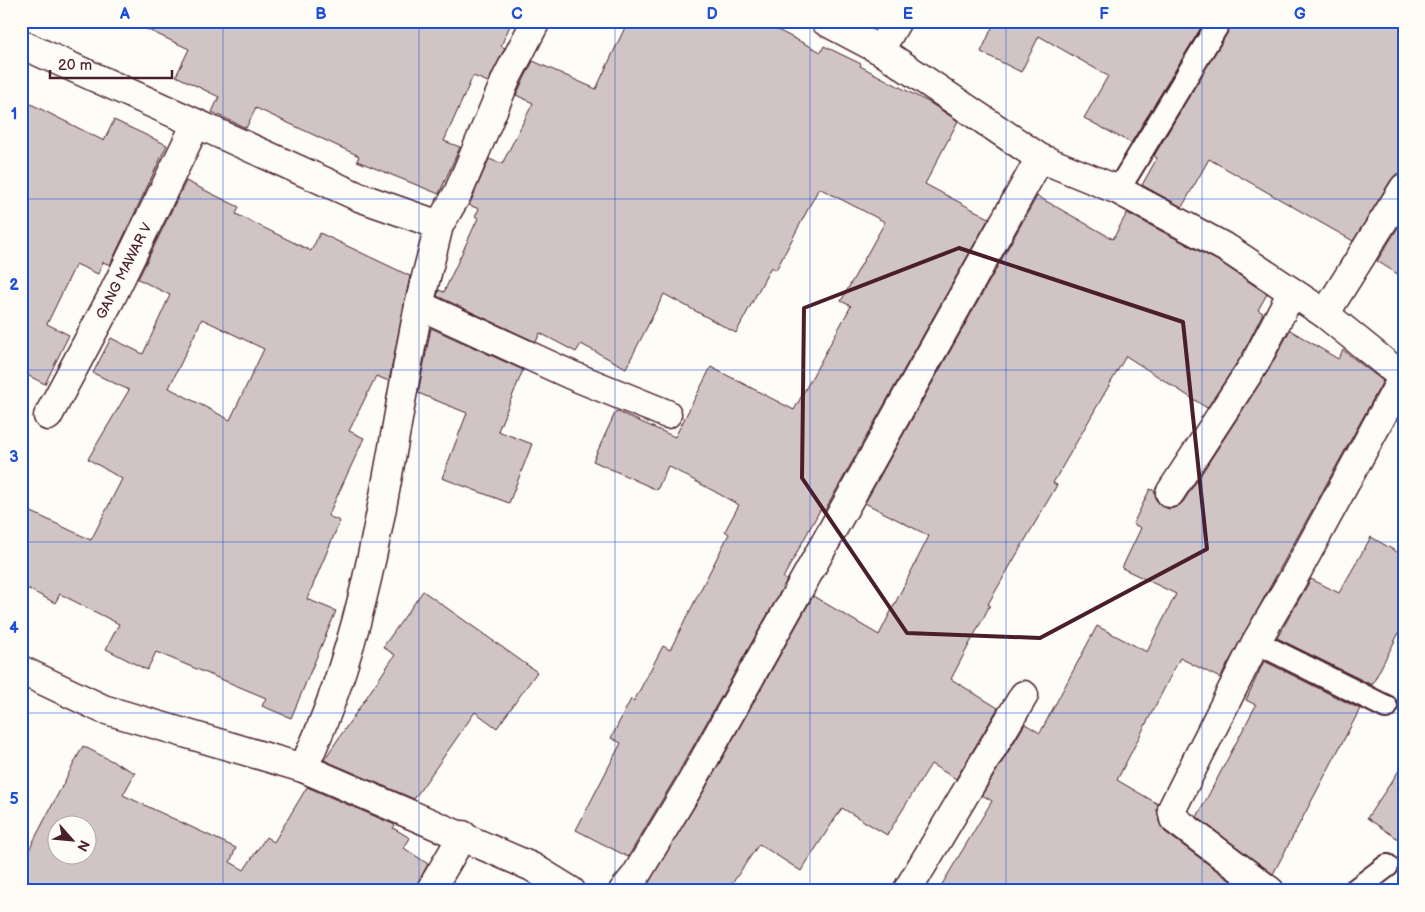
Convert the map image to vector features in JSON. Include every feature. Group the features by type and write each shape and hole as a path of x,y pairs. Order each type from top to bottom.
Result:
{"street":[{"path":"303,768 320,733 353,637 387,481 419,305 440,226 458,193 507,77 536,21"},
{"path":"824,21 880,50 1040,158 1118,190 1228,249 1324,314 1403,377 1294,577 1256,642 1172,810 1174,818 1270,891"},
{"path":"880,50 897,21"},
{"path":"21,44 359,197 440,226"},
{"name":"GANG MAWAR V","path":"48,416 110,300 196,124"},
{"path":"623,891 636,876 691,783 1040,158"},
{"path":"1324,314 1404,188"},
{"path":"1170,493 1255,363 1292,292"},
{"path":"419,305 571,375 668,414"},
{"path":"21,670 103,709 303,768 532,867 572,891"},
{"path":"907,891 1024,694"},
{"path":"430,891 464,836"}],"lane":[{"path":"1118,190 1220,21"},
{"path":"1256,642 1386,708"},
{"path":"1354,891 1387,866"}],"highlighted area":[{"path":"959,248 1183,322 1207,549 1040,638 907,633 802,478 804,308"}],"building":[{"path":"129,21 512,21 501,46 505,48 488,82 473,76 444,141 460,147 439,194 357,161 359,156 256,108 246,128 212,112 219,97 176,76 189,49"},
{"path":"628,21 760,21 821,52 824,46 861,64 860,66 930,103 958,121 925,184 989,218 824,512 820,510 783,578 787,580 677,775 628,857 576,830 621,743 611,738 631,699 634,701 663,646 670,650 729,534 725,531 739,505 668,466 657,490 593,461 616,411 675,437 711,367 794,410 851,306 841,301 885,222 819,188 776,270 771,267 736,333 664,294 626,368 581,344 576,352 540,333 536,342 437,296 439,290 444,292 478,218 475,216 479,209 469,205 489,159 502,164 533,103 516,95 533,61 596,89"},
{"path":"995,21 1205,21 1131,143 1084,118 1108,76 1039,36 1021,72 981,52"},
{"path":"1233,21 1404,21 1404,173 1396,174 1391,180 1353,241 1209,159 1182,207 1142,185 1157,158 1154,156"},
{"path":"21,99 104,141 114,120 167,145 110,265 103,262 98,274 76,264 47,324 69,335 45,384 23,373 21,376"},
{"path":"186,181 239,207 236,214 311,251 320,233 410,276 389,381 376,376 349,431 364,438 328,516 340,521 307,599 336,611 291,718 262,706 266,698 156,652 147,670 106,649 119,624 60,594 55,603 21,585 21,507 91,540 122,479 88,459 129,390 93,373 111,338 143,354 170,295 138,279","holes":["202,319 264,349 230,420 169,388"]},
{"path":"1037,196 1113,239 1127,213 1220,262 1267,294 1258,310 1263,313 1242,355 1207,408 1126,356 1053,483 1057,485 988,604 990,605 951,679 998,708 956,779 931,764 887,835 842,808 801,871 759,844 727,891 643,891 704,791 813,596 879,635 929,536 865,503"},
{"path":"1404,218 1404,278 1377,261"},
{"path":"431,328 523,370 498,431 532,444 509,503 442,478 467,413 418,393"},
{"path":"1290,330 1338,359 1343,350 1383,381 1220,678 1180,658 1117,780 1158,804 1159,822 1165,832 1244,891 938,891 992,801 982,795 1025,724 1040,733 1097,626 1147,652 1176,594 1122,568 1141,528 1133,524 1150,489 1155,491 1156,500 1162,506 1169,509 1177,507 1183,502 1268,371"},
{"path":"1371,537 1404,556 1404,623 1372,685 1277,638 1311,579 1339,593"},
{"path":"423,591 537,672 497,728 475,712 414,799 324,760 395,655 383,647"},
{"path":"1264,661 1360,709 1273,874 1197,817 1256,705 1246,700"},
{"path":"83,746 135,773 123,795 236,848 230,862 244,870 266,837 274,842 307,787 395,825 393,828 410,838 404,848 428,864 414,891 43,891 21,879 21,865"},
{"path":"1404,763 1404,843 1367,818"}]}
